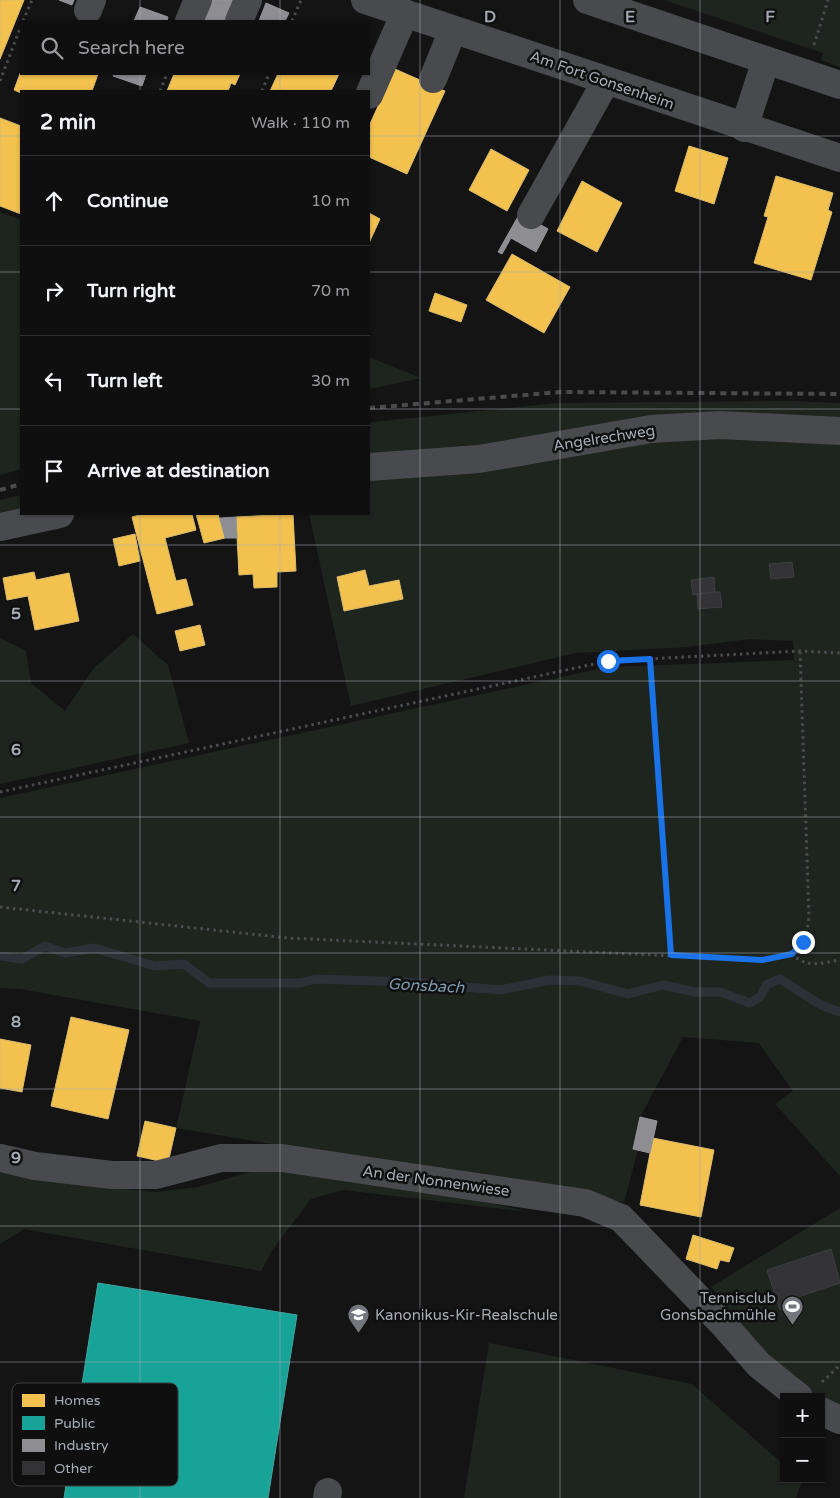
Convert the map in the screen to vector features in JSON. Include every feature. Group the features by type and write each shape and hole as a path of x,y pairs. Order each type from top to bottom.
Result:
{"street":[{"path":"189,20 198,0"},
{"path":"239,20 248,0"},
{"name":"Am Fort Gonsenheim","path":"365,0 744,128 840,158"},
{"path":"587,0 840,85"},
{"path":"370,92 405,14"},
{"path":"433,79 448,42"},
{"path":"744,128 766,60"},
{"path":"531,215 606,81"},
{"name":"Angelrechweg","path":"370,467 479,459 651,429 720,425 840,431"},
{"path":"0,527 55,515"},
{"name":"An der Nonnenwiese","path":"0,1158 35,1166 112,1175 156,1175 221,1158 282,1158 585,1203 621,1218 723,1324 759,1365 794,1393"},
{"path":"825,1413 840,1420"}],"path":[{"path":"23,20 32,0"},
{"path":"292,20 301,0"},
{"path":"815,41 828,0"},
{"path":"0,81 20,29"},
{"path":"160,90 167,75"},
{"path":"262,90 269,75"},
{"path":"0,792 608,661 800,651 840,653"},
{"path":"0,908 288,938 762,960 792,954 803,942 808,930 809,916 800,651"},
{"path":"650,659 671,955"},
{"path":"792,954 799,961 814,965 840,960"}],"shaded area":[{"path":"664,0 840,0 840,67 821,60 823,53"},
{"path":"0,212 20,220 20,469 0,475"},
{"path":"370,357 421,378 370,389"},
{"path":"791,401 840,403 840,422 552,437 370,461 370,423 372,422 558,403"},
{"path":"650,437 840,439 840,1176 775,1104 793,1091 759,1043 683,1037 640,1117 633,1149 638,1150 624,1202 176,1128 200,1021 20,989 0,988 0,798 608,667 794,660 793,641 750,639 687,647 576,653 351,706 309,515 370,515 370,477"},
{"path":"20,495 20,508 0,513 0,500"},
{"path":"133,634 168,665 189,743 0,784 0,638 26,651 31,683 65,711 94,668"},
{"path":"272,1166 385,1180 529,1212 343,1190 311,1199 273,1249 261,1271 24,1229 0,1244 0,1173 83,1185 156,1192 198,1187"},
{"name":"Tennisclub Gonsbachmühle","path":"840,1208 840,1412 825,1404 825,1393 808,1393 778,1369 711,1287"},
{"path":"489,1343 692,1384 780,1461 780,1483 801,1483 796,1498 464,1498"}],"building: Homes":[{"path":"0,0 24,0 0,59"},
{"path":"395,69 445,91 407,174 370,157 370,124"},
{"path":"20,74 98,75 92,90 20,90 20,93 14,90"},
{"path":"174,75 240,75 235,85 231,83 228,90 167,90"},
{"path":"278,75 339,75 331,90 270,90"},
{"path":"0,118 20,126 20,214 0,206"},
{"path":"689,146 728,158 714,204 675,191"},
{"path":"491,149 529,170 507,211 469,190"},
{"path":"776,176 833,193 828,210 832,212 811,280 754,263 768,217 764,216"},
{"path":"582,181 622,203 597,252 557,231"},
{"path":"370,214 380,219 370,241"},
{"path":"512,254 570,287 544,333 486,300"},
{"path":"435,293 467,305 461,322 429,311"},
{"path":"139,515 192,515 196,530 165,538 176,581 186,579 193,605 157,614 132,517"},
{"path":"196,515 218,515 225,538 204,543"},
{"path":"293,515 296,571 277,572 277,587 254,588 253,574 239,575 236,517"},
{"path":"135,534 140,561 119,566 113,539"},
{"path":"365,570 369,586 399,580 403,599 344,611 337,577"},
{"path":"34,572 36,580 69,573 79,621 35,630 28,596 7,600 3,578"},
{"path":"200,625 205,645 180,651 175,631"},
{"path":"71,1017 129,1030 108,1119 51,1106"},
{"path":"0,1039 31,1045 22,1092 0,1088"},
{"path":"145,1121 176,1128 168,1163 137,1156"},
{"path":"653,1138 714,1150 701,1217 640,1205"},
{"path":"693,1235 734,1248 729,1262 720,1260 717,1269 686,1259"}],"building: Public":[{"path":"98,1283 297,1315 268,1498 64,1498 66,1486 178,1486 178,1383 82,1383"}],"building: Industry":[{"path":"59,0 74,0 72,5"},
{"path":"207,0 238,0 229,20 205,20 199,18"},
{"path":"266,3 289,13 286,20 259,20"},
{"path":"140,7 168,17 167,20 134,20"},
{"path":"114,75 146,75 142,86"},
{"path":"520,213 548,229 536,252 511,238 502,254 498,252"},
{"path":"236,517 237,538 225,538 220,518"},
{"path":"640,1117 657,1121 650,1153 633,1149"}],"building: Other":[{"path":"792,562 794,577 771,579 769,564"},
{"path":"714,577 715,592 693,595 691,580"},
{"path":"720,592 722,607 698,609 697,594"},
{"path":"831,1249 840,1283 798,1297 800,1303 780,1310 767,1270"}],"waterway":[{"name":"Gonsbach","path":"0,956 22,959 45,946 65,953 94,948 155,966 184,964 209,983 300,983 316,979 406,982 500,990 550,980 580,981 628,994 663,985 695,992 720,992 750,1003 761,996 766,985 780,979 821,1005 840,1012"}],"railway":[{"path":"370,408 560,392 840,394"},
{"path":"0,490 20,484"}],"place":[{"name":"Tennisclub Gonsbachmühle","path":"792,1326"},
{"name":"Kanonikus-Kir-Realschule","path":"359,1334"}],"route":[{"path":"608,661 650,659 671,955 762,960 792,954 803,942"}]}
